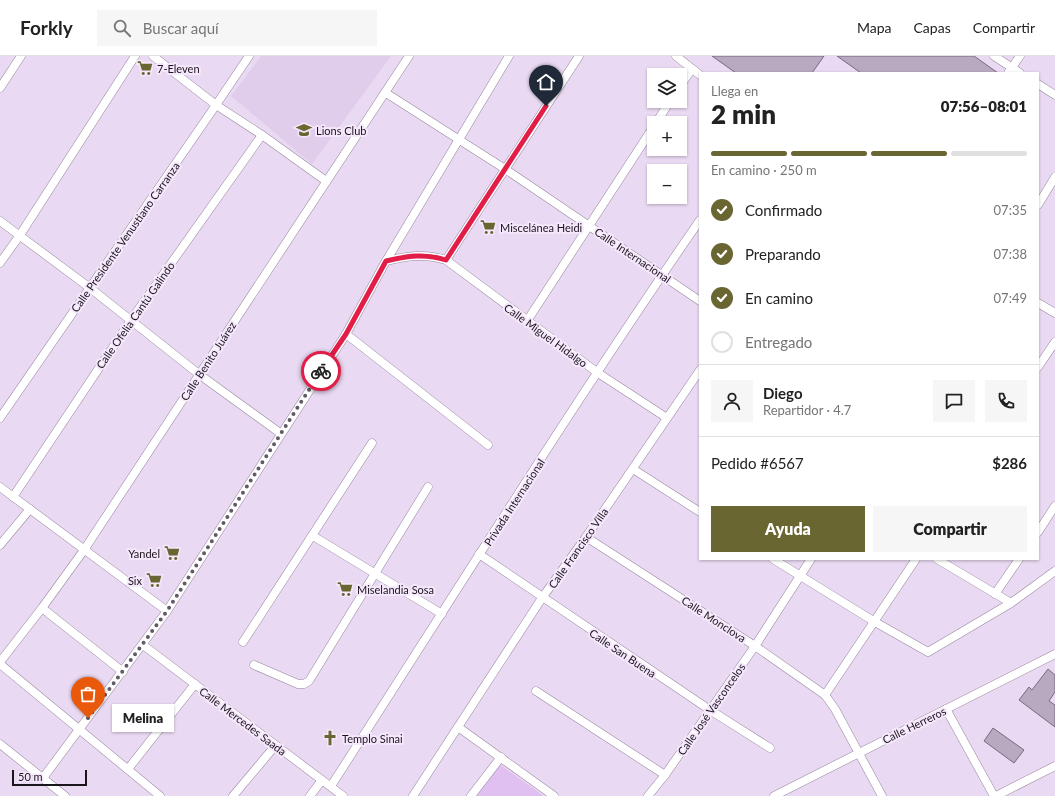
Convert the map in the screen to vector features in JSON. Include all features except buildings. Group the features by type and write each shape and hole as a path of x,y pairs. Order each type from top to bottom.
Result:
{"street":[{"path":"0,88 21,56"},
{"path":"0,263 20,235 135,56"},
{"path":"153,56 216,105 262,135 326,181"},
{"name":"Calle Presidente Venustiano Carranza","path":"0,418 249,56"},
{"name":"Calle Benito Juárez","path":"0,663 84,550 409,56"},
{"path":"43,778 167,611 280,433 346,334 386,261 509,56"},
{"path":"446,260 578,56"},
{"path":"676,56 699,74"},
{"path":"994,56 1010,70 1020,56"},
{"path":"687,76 692,69"},
{"path":"1039,85 1055,94"},
{"name":"Calle Internacional","path":"386,92 505,169 699,299"},
{"name":"Calle Ofelia Cantú Galindo","path":"13,497 131,320 262,135"},
{"path":"527,321 647,137"},
{"path":"1039,203 1055,177"},
{"path":"0,221 90,288 200,375 280,433"},
{"name":"Privada Internacional","path":"331,786 479,554 662,274 699,221"},
{"name":"Calle Miguel Hidalgo","path":"386,261 408,256 425,255 446,260 598,373 667,418"},
{"path":"1039,303 1055,313"},
{"path":"346,334 488,445"},
{"path":"1039,366 1055,342"},
{"name":"Calle Francisco Villa","path":"413,796 542,598 586,537 699,371"},
{"path":"243,642 372,443"},
{"path":"633,469 699,511"},
{"path":"0,487 167,611"},
{"path":"254,665 298,684 306,683 428,488"},
{"path":"1039,531 1055,506"},
{"path":"0,545 30,509"},
{"path":"1039,517 1046,521"},
{"path":"313,536 442,614"},
{"name":"Calle Monclova","path":"586,537 755,646 824,694 835,709 882,796"},
{"name":"Calle San Buena","path":"479,554 542,598 710,710 770,748"},
{"path":"775,560 874,622 928,652 1011,603 1055,571"},
{"name":"Calle José Vasconcelos","path":"648,796 665,775 755,646 811,560"},
{"path":"824,694 915,560"},
{"path":"939,560 1011,603"},
{"path":"995,594 1018,560"},
{"path":"42,608 123,672"},
{"name":"Calle Mercedes Saada","path":"143,645 343,796"},
{"name":"Calle Herreros","path":"774,796 858,752 1055,654"},
{"path":"0,663 160,796"},
{"path":"128,769 194,684"},
{"path":"536,691 665,775"},
{"path":"946,708 995,796 1055,766"},
{"path":"458,727 554,796"},
{"path":"0,744 65,796"},
{"path":"233,796 275,746"},
{"path":"471,796 501,757"},
{"path":"310,796 322,780"}],"shaded area":[{"name":"Lions Club","path":"261,56 391,56 312,164 231,96"},
{"path":"495,761 544,796 467,796"}],"way so far":[{"path":"88,718 167,611 321,371"}],"place":[{"name":"7-Eleven","path":"145,68"},
{"name":"Lions Club","path":"304,130"},
{"name":"Miscelánea Heidi","path":"488,227"},
{"name":"Yandel","path":"172,553"},
{"name":"Six","path":"154,580"},
{"name":"Miselandia Sosa","path":"345,589"},
{"name":"Melina","path":"88,718"},
{"name":"Templo Sinai","path":"330,738"}],"route":[{"path":"321,371 346,334 386,261 408,256 425,255 446,260 546,106"}]}
